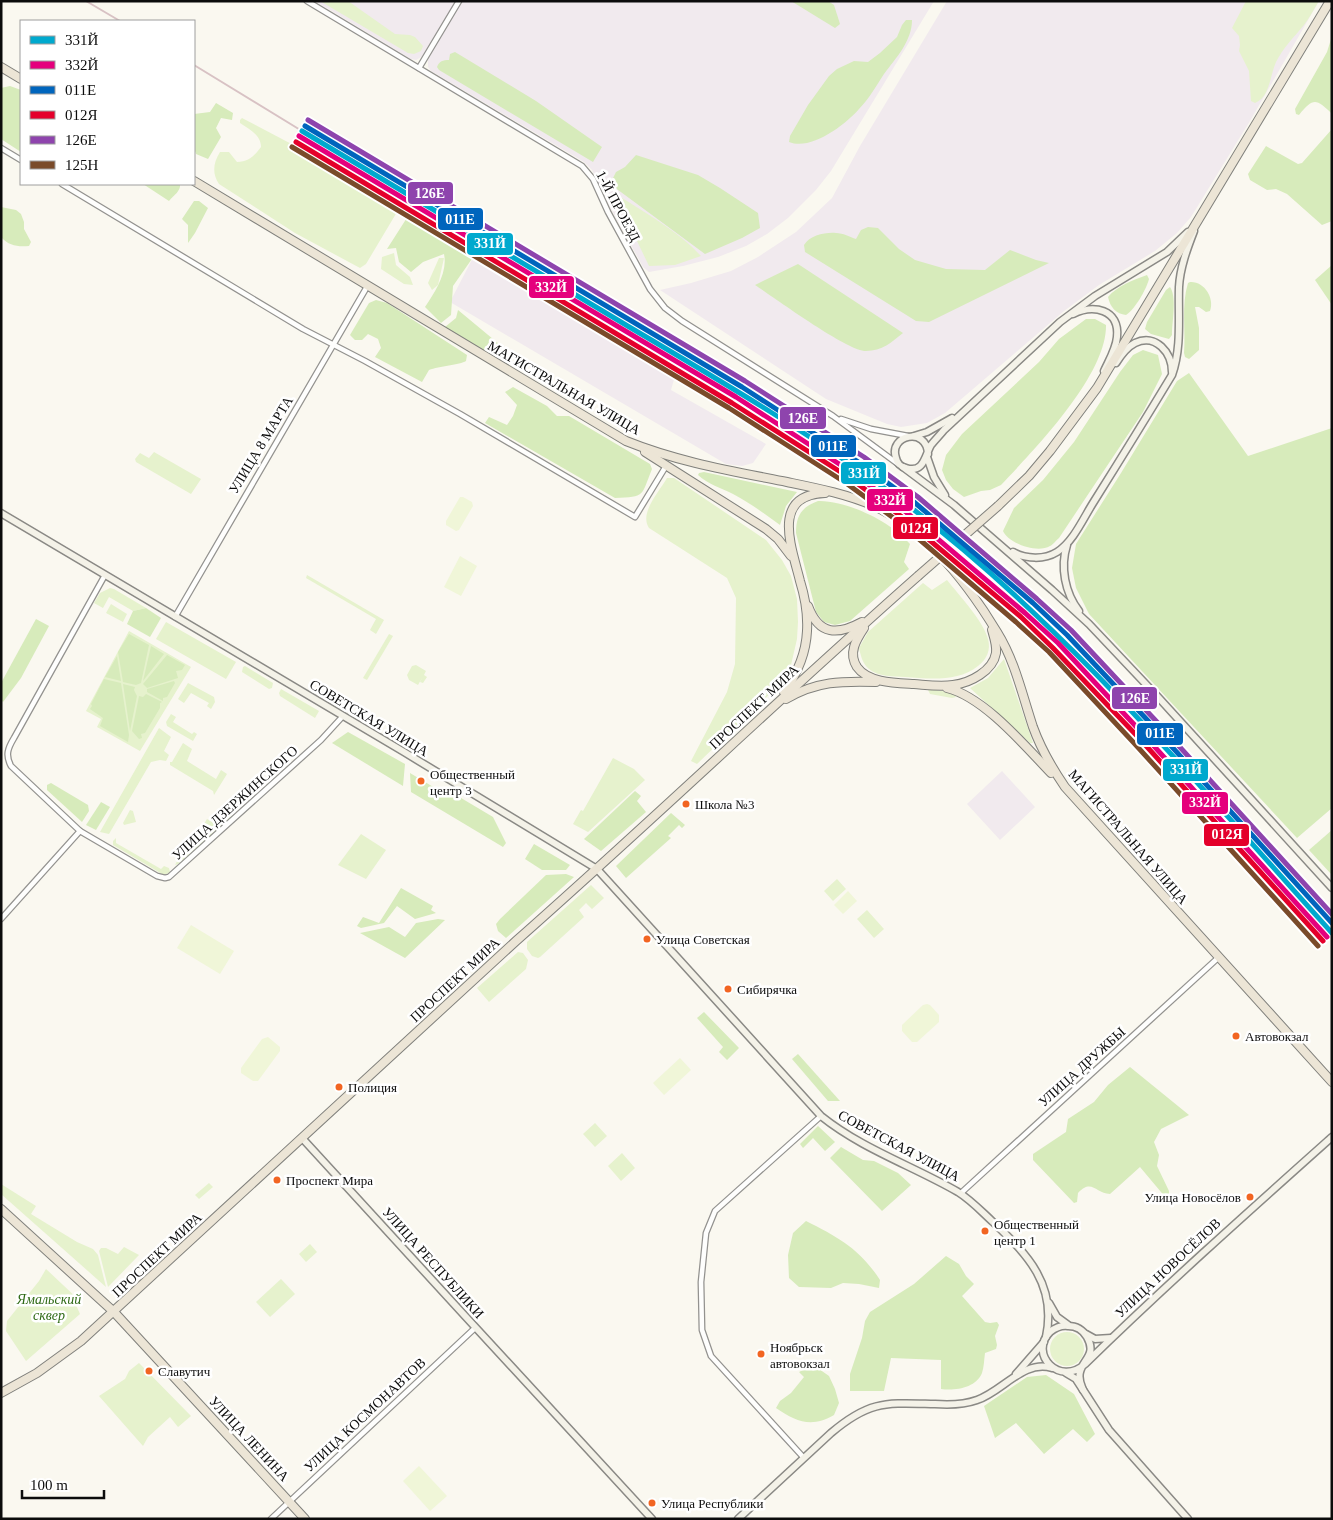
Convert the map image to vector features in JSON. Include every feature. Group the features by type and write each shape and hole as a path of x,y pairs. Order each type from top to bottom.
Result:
{"main road":[{"name":"ПРОСПЕКТ МИРА","path":"1,1392 24,1381 57,1359 114,1312 516,941 597,870 772,708 1029,476 1097,388 1330,1"},
{"path":"1,67 20,78"},
{"name":"МАГИСТРАЛЬНАЯ УЛИЦА","path":"195,182 626,441 655,453 688,462 835,493 873,506 908,527 955,572 989,619 1011,658 1033,727 1046,757 1065,787 1332,1082"},
{"path":"902,466 911,469 918,468 924,464 935,440 960,414 1060,322 1095,296 1167,252 1198,222"},
{"path":"1007,550 1024,557 1040,558 1056,553 1068,541 1172,375 1177,356 1180,278 1186,254 1198,222"},
{"path":"1060,322 1089,308 1105,312 1114,321 1117,332 1116,345 1097,388"},
{"path":"1097,388 1123,352 1134,343 1140,341 1155,342 1164,348 1171,361 1172,375"},
{"path":"960,414 927,432 900,441 896,448 895,456 902,466 954,505 1089,624 1332,888"},
{"path":"911,436 919,438 925,443 931,470 938,485 954,505"},
{"path":"626,441 766,529 784,546 794,561"},
{"path":"835,493 820,493 808,496 798,503 790,516 788,533 804,595 814,620 818,625 831,631 848,629 873,616"},
{"name":"СОВЕТСКАЯ УЛИЦА","path":"1,513 567,850 597,870 821,1116 854,1139 961,1193 1028,1257 1037,1272 1045,1294"},
{"path":"1068,541 1064,560 1067,585 1077,608 1089,624"},
{"path":"772,708 792,680 802,658 807,631 804,595"},
{"path":"873,616 857,639 854,647 854,660 866,676 894,682"},
{"path":"936,686 963,683 978,676 990,667 996,654 996,648 989,619"},
{"path":"772,708 802,690 818,684 844,681 894,682 936,686 957,691 977,702 1019,740 1065,787"},
{"name":"УЛИЦА НОВОСЁЛОВ","path":"1084,1364 1332,1137"},
{"name":"УЛИЦА РЕСПУБЛИКИ","path":"302,1138 652,1519"},
{"name":"УЛИЦА ЛЕНИНА","path":"1,1210 114,1312 305,1519"},
{"path":"1045,1294 1057,1317 1066,1324 1095,1339 1111,1338"},
{"path":"1045,1294 1048,1319 1044,1356 1053,1369"},
{"path":"1008,1382 1045,1339 1058,1327 1074,1327"},
{"path":"1082,1332 1088,1340 1090,1350 1079,1377 1083,1390"},
{"path":"1064,1372 1075,1371 1084,1364"},
{"path":"738,1519 843,1423 855,1415 872,1407 890,1404 964,1403 987,1396 1029,1369 1046,1366 1073,1377 1107,1427 1185,1518"}],"street":[{"name":"1-Й ПРОЕЗД","path":"307,1 582,166 593,179 608,212 650,289 665,308 682,321 833,416 902,466"},
{"path":"419,68 460,1"},
{"path":"1,148 20,159"},
{"path":"64,185 304,329 460,414 635,517 666,466"},
{"name":"УЛИЦА 8 МАРТА","path":"175,616 368,285"},
{"name":"1-Й ПРОЕЗД","path":"833,416 871,429 911,436"},
{"path":"11,766 7,753 9,746 105,575"},
{"name":"УЛИЦА ДЗЕРЖИНСКОГО","path":"1,759 11,766 80,831 157,876 165,878 169,877 321,740 343,716"},
{"path":"1,920 80,831"},
{"name":"УЛИЦА ДРУЖБЫ","path":"961,1193 1218,957"},
{"path":"804,1458 711,1356 702,1330 701,1282 706,1234 714,1211 821,1116"},
{"name":"УЛИЦА КОСМОНАВТОВ","path":"271,1519 475,1328"}],"shaded area":[{"path":"315,1 457,1 423,56 416,60 411,59"},
{"path":"462,1 934,1 831,171 816,190 788,218 767,234 746,246 718,257 649,272 643,267 592,170 584,162 431,71 428,67 428,59"},
{"path":"947,1 1319,1 1250,121 1191,217 1177,233 1155,251 1099,285 1064,311 945,413 927,423 901,427 887,424 826,399 660,290 731,271 758,257 796,232 832,198 860,146"},
{"path":"478,248 594,316 675,376 671,390 766,444 753,463 742,466 726,464 450,302"},
{"path":"1002,771 1035,807 1000,840 967,804"}],"green space":[{"path":"320,1 348,1 395,34 415,37 423,46 421,51 414,54 408,53"},
{"path":"791,1 828,1 834,5 840,24 835,28"},
{"path":"1246,1 1319,1 1306,22 1285,47 1276,62 1267,91 1255,103 1251,101 1249,71 1239,51 1239,36 1232,28"},
{"path":"906,20 912,20 906,42 859,109 836,129 817,140 798,144 789,142 790,136 808,105 829,76 837,69 854,61 868,62 897,37"},
{"path":"1332,36 1332,114 1322,105 1315,102 1308,105 1299,115 1296,114 1295,109 1327,52"},
{"path":"455,52 536,101 602,147 593,162 439,70 437,67 439,63 449,60 450,54"},
{"path":"10,86 20,90 20,151 1,139 1,88"},
{"path":"216,103 233,113 232,120 221,118 216,128 221,137 208,159 196,154 195,151 195,114 210,112"},
{"path":"242,118 318,158 347,170 395,195 400,207 366,264 360,268 295,233 219,184 214,168 220,152 229,152 237,162 241,162 251,158 261,147 257,136 240,123"},
{"path":"1332,129 1332,221 1322,225 1287,194 1276,189 1267,190 1250,180 1248,174 1266,146 1298,164 1302,163"},
{"path":"636,155 698,175 758,213 760,228 705,254 610,184 616,172 625,167"},
{"path":"145,185 180,185 178,191 169,201"},
{"path":"614,193 671,230 701,256 675,265 649,266"},
{"path":"194,201 199,201 208,208 188,243 188,225 182,219"},
{"path":"1,207 16,210 21,214 24,229 31,242 29,246 14,245 1,237"},
{"path":"410,213 476,253 453,286 451,315 441,323 425,307 442,275 445,261 444,254 423,262 411,272 399,262 396,248 387,249"},
{"path":"868,227 878,228 899,249 915,260 946,269 985,270 1010,250 1049,263 929,322 916,321 805,252 804,245 814,237 836,233 856,239 861,230"},
{"path":"394,253 396,265 410,277 413,285 404,284 381,269 382,257"},
{"path":"439,258 444,258 438,285 432,290 428,283"},
{"path":"798,264 903,333 895,340 872,351 857,349 828,334 755,285"},
{"path":"1332,265 1332,305 1315,280"},
{"path":"1147,275 1149,279 1145,288 1129,312 1126,315 1114,309 1108,297 1126,284"},
{"path":"1190,282 1195,282 1204,287 1210,296 1211,306 1210,311 1206,312 1199,307 1195,307 1199,328 1199,350 1189,359 1185,357 1184,353 1184,309 1186,291"},
{"path":"1170,287 1174,310 1172,335 1169,339 1151,334 1145,329 1147,322 1166,290"},
{"path":"376,300 387,303 467,355 466,361 429,370 422,382 375,357 381,348 378,339 368,334 362,340 355,340 350,335 369,303"},
{"path":"458,310 505,349 506,355 501,357 487,352 445,327 456,318"},
{"path":"1086,319 1095,319 1106,325 1103,345 1095,366 1067,410 1001,485 964,497 953,489 946,480 942,470 946,455 962,434 1039,362 1059,339"},
{"path":"1143,350 1158,355 1162,374 1143,412 1059,538 1051,545 1038,549 1024,546 1011,540 1003,531 1014,508 1043,480 1074,442 1133,355"},
{"path":"1189,373 1248,456 1332,428 1332,808 1297,838 1089,614 1076,588 1072,568 1076,544 1177,381"},
{"path":"513,387 547,406 557,416 569,416 650,464 652,469 644,490 637,496 615,498 485,423 489,417 507,425 517,405 505,392"},
{"path":"154,452 201,479 191,494 136,462 135,459 140,453 149,458"},
{"path":"704,472 797,492 786,506 780,525 745,501 698,475"},
{"path":"667,478 674,478 766,540 782,560 791,576 797,599 797,639 791,665 779,685 697,764 691,761 727,692 735,664 736,598 727,578 649,528 646,516 648,509"},
{"path":"460,497 472,502 473,506 459,530 456,531 446,525 446,521"},
{"path":"818,501 842,504 868,514 892,528 910,544 904,562 909,569 850,621 835,625 824,622 816,612 796,533 797,521 801,513 808,506"},
{"path":"460,556 477,566 461,596 444,587"},
{"path":"307,575 384,620 376,634 370,630 376,619 306,578"},
{"path":"947,580 971,609 986,632 989,647 988,654 984,660 978,666 962,675 943,678 886,676 869,669 863,662 859,648 868,632 923,583 932,590"},
{"path":"110,588 146,608 133,611 109,597 103,608 94,603 100,593"},
{"path":"111,604 127,614 123,622 106,613"},
{"path":"146,608 161,618 150,637 127,624 133,611"},
{"path":"36,619 49,626 21,678 3,702 1,700 1,683"},
{"path":"166,622 236,662 226,679 156,639"},
{"path":"129,631 191,667 140,751 97,727 101,719 86,711"},
{"path":"129,634 149,645 141,683 136,685 123,682 118,652"},
{"path":"389,634 393,636 367,680 363,678"},
{"path":"151,646 164,654 143,681"},
{"path":"167,655 185,665 182,670 176,671 178,678 147,688 143,684"},
{"path":"117,656 121,681 105,677"},
{"path":"1004,659 1033,743 1030,743 970,688 988,678"},
{"path":"416,665 426,671 424,675 427,677 423,683 420,682 422,678 418,685 409,680 407,675 412,666"},
{"path":"245,666 273,683 272,688 269,689 242,672"},
{"path":"104,679 121,683 129,735 128,742 100,726 103,718 90,709"},
{"path":"174,681 175,683 167,697 163,698 163,701 147,692 147,689"},
{"path":"188,683 214,697 215,702 211,709 207,706 209,703 191,693 184,703 178,699"},
{"path":"123,684 135,687 134,690 137,696 130,731"},
{"path":"281,689 319,711 315,718 280,696"},
{"path":"928,690 954,693 956,697 930,694"},
{"path":"146,694 162,702 145,733 141,734 142,738 139,739 132,731 139,696 143,697"},
{"path":"171,714 176,717 173,722 192,734 194,732 197,734 193,741 167,726 166,722"},
{"path":"159,728 171,737 164,751 169,755 166,761 151,762 109,834 100,832"},
{"path":"348,732 405,764 403,786 332,743"},
{"path":"183,743 192,749 187,761 216,779 221,770 227,774 214,795 213,791 170,765 170,762 172,762"},
{"path":"613,758 634,769 645,780 588,832 573,824 581,810 583,811"},
{"path":"410,773 435,788 456,795 493,817 506,843 503,847 411,792"},
{"path":"51,783 88,805 89,811 82,822 47,790 47,785"},
{"path":"635,791 641,796 637,801 646,812 601,851 584,839"},
{"path":"101,802 110,807 96,830 86,825"},
{"path":"225,809 232,817 175,865 193,833 197,835 207,819 215,824"},
{"path":"130,810 133,811 136,822 124,825 123,823"},
{"path":"671,813 685,825 682,828 679,825 668,836 671,838 626,878 616,866"},
{"path":"1332,830 1332,875 1309,850"},
{"path":"361,834 386,850 366,879 338,865"},
{"path":"116,838 116,843 161,869 164,866 169,868 170,872 162,874 113,845 113,841"},
{"path":"534,844 570,865 566,870 542,870 525,859"},
{"path":"566,874 574,877 506,938 498,931 496,924 500,919 546,875"},
{"path":"837,879 846,889 833,901 824,891"},
{"path":"591,885 604,898 592,909 586,903 579,910 584,917 540,957 532,956 527,949 527,942"},
{"path":"401,888 433,906 431,910 436,913 415,919 397,906 384,923 361,928 357,926 363,917 379,923"},
{"path":"848,891 857,901 843,914 834,905"},
{"path":"867,910 884,929 874,938 857,919"},
{"path":"438,919 445,920 405,958 360,933 389,927 405,937 416,923"},
{"path":"191,925 234,951 220,974 177,948"},
{"path":"518,952 523,953 528,960 526,969 489,1002 477,988"},
{"path":"927,1004 939,1015 939,1022 917,1042 912,1042 902,1031 902,1025 923,1005"},
{"path":"704,1012 739,1048 727,1060 719,1052 723,1047 697,1018"},
{"path":"268,1037 280,1047 280,1051 258,1081 253,1081 241,1073 241,1068 262,1039"},
{"path":"798,1054 840,1101 828,1101 792,1059"},
{"path":"680,1058 691,1070 664,1095 653,1083"},
{"path":"1130,1067 1189,1115 1161,1129 1154,1142 1159,1155 1157,1166 1169,1191 1169,1198 1166,1198 1140,1167 1110,1194 1087,1187 1078,1193 1077,1202 1074,1203 1033,1160 1033,1154 1066,1132 1068,1119 1094,1102 1108,1085"},
{"path":"595,1123 607,1136 595,1147 583,1134"},
{"path":"818,1126 835,1142 825,1151 813,1138 803,1148 800,1144"},
{"path":"841,1147 863,1160 874,1161 898,1173 911,1185 882,1211 830,1158"},
{"path":"622,1153 635,1168 621,1181 608,1166"},
{"path":"209,1183 213,1187 199,1199 195,1195"},
{"path":"1,1184 36,1206 31,1214 77,1242 93,1249 98,1255 106,1287 1,1194"},
{"path":"806,1221 848,1245 856,1252 880,1280 879,1288 843,1283 831,1288 799,1287 789,1278 788,1255 793,1233"},
{"path":"310,1244 317,1252 306,1262 299,1254"},
{"path":"124,1247 139,1255 108,1287 99,1251 101,1248 106,1248 118,1254"},
{"path":"946,1256 959,1264 966,1276 974,1284 962,1296 985,1322 997,1322 999,1325 995,1336 996,1349 985,1353 983,1371 979,1378 964,1387 941,1389 941,1360 891,1358 884,1391 850,1391 850,1374 862,1338 865,1321 870,1312 914,1284"},
{"name":"Ямальский сквер","path":"46,1269 79,1300 76,1305 80,1314 26,1361 6,1331 7,1321 39,1281"},
{"path":"281,1279 295,1294 270,1317 256,1302"},
{"path":"1067,1332 1074,1333 1079,1337 1083,1342 1083,1356 1079,1361 1074,1365 1067,1366 1060,1365 1055,1361 1051,1356 1050,1349 1051,1342 1055,1337 1060,1333"},
{"path":"139,1363 191,1416 178,1427 170,1417 148,1437 143,1446 99,1396 125,1379 129,1371"},
{"path":"805,1369 819,1369 829,1376 839,1403 834,1415 818,1421 804,1422 790,1417 776,1408 780,1401 791,1393 804,1377 799,1372"},
{"path":"1046,1375 1074,1394 1095,1434 1087,1442 1073,1429 1044,1454 1016,1423 995,1438 984,1406 1027,1377"},
{"path":"419,1466 447,1496 430,1511 403,1481"}],"railway":[{"path":"86,1 118,20"},
{"path":"195,66 302,131"}],"transit line":[{"name":"126Е","path":"308,120 745,381 864,457 918,497 1071,630 1332,914"},
{"name":"011Е","path":"305,126 742,387 860,463 914,502 1033,603 1067,635 1153,726 1332,923"},
{"name":"331Й","path":"302,131 738,392 842,458 909,506 968,553 1024,603 1078,656 1181,765 1332,933"},
{"name":"332Й","path":"299,136 736,397 853,473 906,512 1058,643 1327,937"},
{"name":"012Я","path":"296,142 732,403 850,478 902,517 1021,617 1053,648 1139,738 1323,941"},
{"name":"125Н","path":"292,147 729,408 846,483 899,522 1049,652 1318,946"}],"place":[{"name":"Общественный центр 3","path":"421,781"},
{"name":"Школа №3","path":"686,804"},
{"name":"Улица Советская","path":"647,939"},
{"name":"Сибирячка","path":"728,989"},
{"name":"Автовокзал","path":"1236,1036"},
{"name":"Полиция","path":"339,1087"},
{"name":"Проспект Мира","path":"277,1180"},
{"name":"Улица Новосёлов","path":"1250,1197"},
{"name":"Общественный центр 1","path":"985,1231"},
{"name":"Ноябрьск автовокзал","path":"761,1354"},
{"name":"Славутич","path":"149,1371"},
{"name":"Улица Республики","path":"652,1503"}]}
